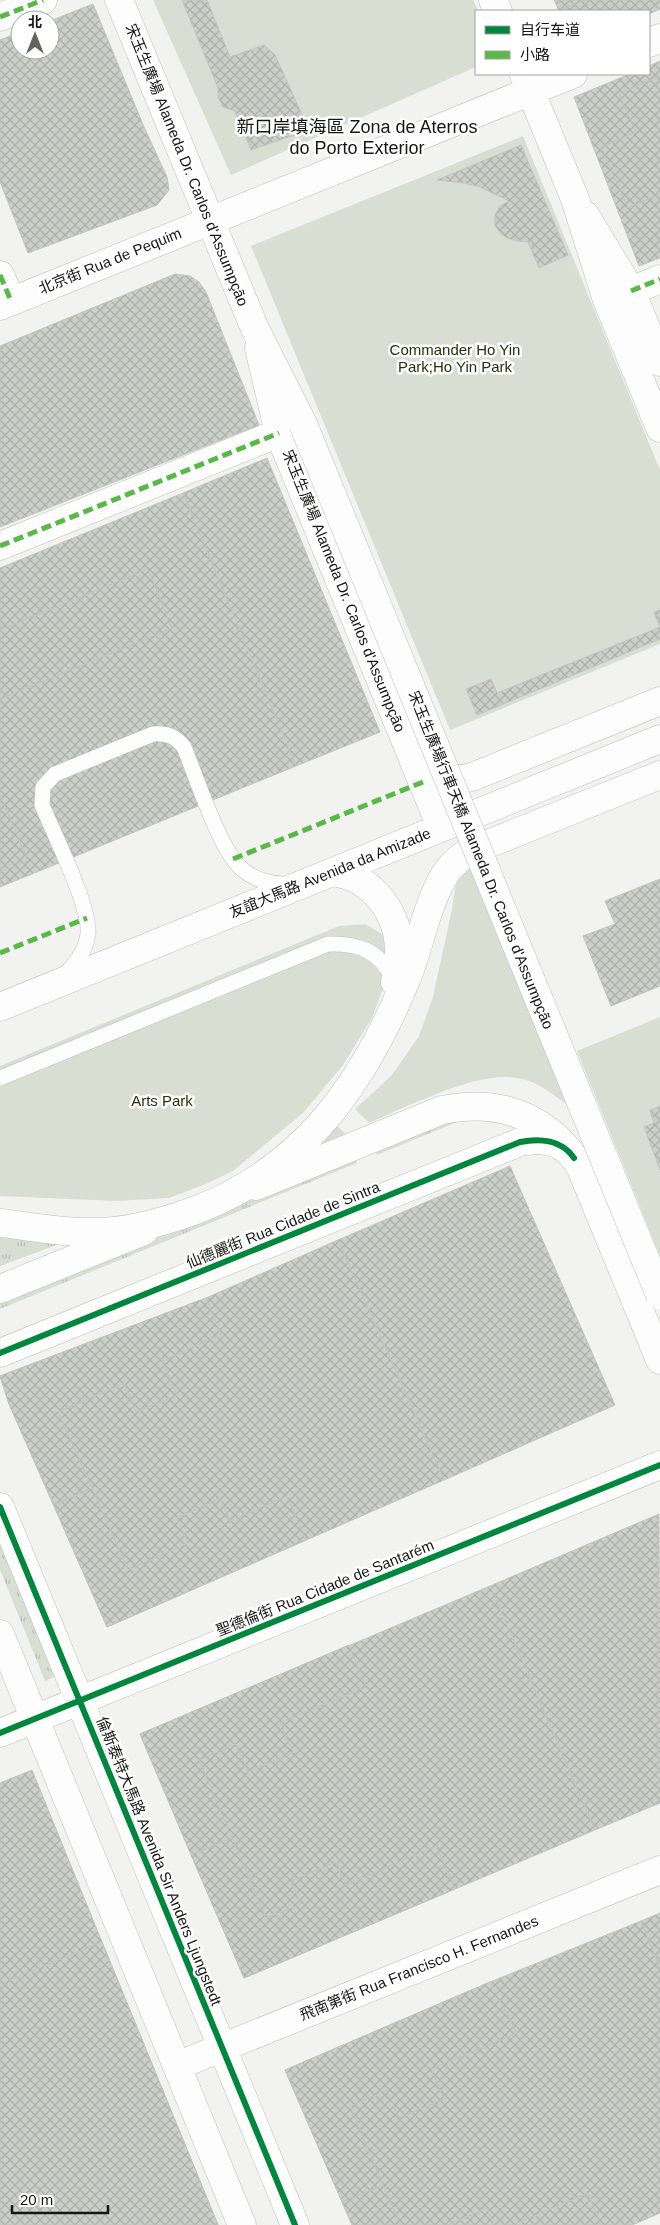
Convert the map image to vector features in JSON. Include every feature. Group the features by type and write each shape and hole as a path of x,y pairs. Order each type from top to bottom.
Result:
{"street":[{"path":"0,17 42,0"},
{"name":"宋玉生廣場 Alameda Dr. Carlos d'Assumpção","path":"119,0 255,329 409,749 441,827"},
{"name":"北京街 Rua de Pequim","path":"0,275 5,303 210,220 527,82 567,75"},
{"path":"527,82 575,199 619,295 660,362"},
{"path":"619,295 660,279"},
{"path":"619,295 660,428"},
{"name":"宋玉生廣場 Alameda Dr. Carlos d'Assumpção","path":"0,546 291,429"},
{"name":"宋玉生廣場行車天橋 Alameda Dr. Carlos d'Assumpção","path":"291,429 660,1295"},
{"name":"宋玉生廣場 Alameda Dr. Carlos d'Assumpção","path":"409,749 418,763 432,773 447,778 464,779 660,701"},
{"name":"友誼大馬路 Avenida da Amizade","path":"0,1007 660,738"},
{"path":"215,1202 264,1174 307,1139 344,1097 373,1049 405,983 442,880 458,860 468,852 482,846 660,774"},
{"path":"333,872 353,877 375,892 391,914 396,926 399,952 394,998 373,1049"},
{"path":"0,1289 433,1114 462,1107 492,1107 530,1118 554,1136 574,1158 584,1175 660,1360"},
{"name":"仙德麗街 Rua Cidade de Sintra","path":"0,1353 520,1142 535,1140 551,1142 565,1149 574,1158"},
{"path":"0,1223 87,1232 138,1226 190,1213"},
{"name":"聖德倫街 Rua Cidade de Santarém","path":"0,1733 660,1465"},
{"name":"倫斯泰特大馬路 Avenida Sir Anders Ljungstedt","path":"0,1507 295,2225"},
{"path":"0,1634 242,2225"},
{"name":"飛南第街 Rua Francisco H. Fernandes","path":"177,2066 660,1870"}],"lane":[{"path":"50,986 69,970 81,954 88,934 86,912 42,804 44,787 55,774 152,734 170,735 178,739 184,746 229,855 242,870 260,880 279,884 305,883"},
{"path":"0,1078 328,944 347,943 363,948 376,956 388,968 395,982"}],"green space":[{"path":"153,0 473,0 478,10 475,10 475,67 231,175"},
{"name":"Commander Ho Yin Park;Ho Yin Park","path":"523,136 660,470 660,644 450,730 251,246"},
{"path":"480,861 579,1115 550,1092 534,1083 517,1078 500,1077 462,1085 442,1092 369,1123 355,1109 392,1075 419,1036 433,997 452,909 457,876"},
{"name":"Arts Park","path":"365,924 387,937 385,983 372,1018 343,1065 303,1113 233,1171 169,1198 115,1201 0,1196 0,1066 339,926"},
{"path":"660,1017 660,1256 577,1051"},
{"path":"453,1114 457,1122 377,1155 374,1145"},
{"path":"336,1125 346,1134 303,1153"},
{"path":"353,1153 357,1163 0,1309 0,1299"},
{"path":"0,1236 67,1241 0,1266"},
{"path":"0,1539 54,1677 45,1681 0,1570"}],"building":[{"path":"182,0 207,0 230,57 264,45 275,55 309,130 251,150 235,111 223,107 218,97 218,88"},
{"path":"554,0 660,0 660,9 650,14 650,10 559,10"},
{"path":"558,0 586,0 562,9"},
{"path":"93,4 167,177 169,190 157,205 28,253 0,182 0,40 10,36 10,60 60,60 60,17"},
{"path":"660,61 660,258 639,266 574,97 628,75 650,75 650,66"},
{"path":"660,76 660,194 628,208 601,147 636,132 619,94"},
{"path":"521,145 568,255 539,268 528,242 512,240 502,235 495,226 495,215 500,206 509,201 480,187 437,180"},
{"path":"175,274 190,276 199,282 206,292 259,425 0,527 0,346"},
{"path":"267,458 380,732 296,766 183,493"},
{"path":"183,493 296,766 0,887 0,568"},
{"path":"148,569 172,628 0,699 0,630"},
{"path":"660,610 660,627 654,612"},
{"path":"660,627 660,639 477,715 466,689 491,679 497,693"},
{"path":"0,794 28,861 0,872"},
{"path":"660,879 660,986 611,1006 583,936 615,924 605,901"},
{"path":"660,1106 660,1170 644,1127 654,1123 650,1110"},
{"path":"510,1166 615,1405 444,1480 338,1240"},
{"path":"338,1240 444,1480 107,1627 9,1404 0,1376 206,1298"},
{"path":"206,1298 221,1334 162,1361 177,1395 136,1412 124,1383 58,1412 92,1488 54,1505 9,1404 0,1376"},
{"path":"92,1488 128,1570 188,1543 177,1518 220,1498 230,1521 287,1496 306,1540 107,1627 54,1505"},
{"path":"659,1514 660,1803 595,1830 490,1586"},
{"path":"490,1586 595,1830 244,1978 140,1734"},
{"path":"349,1645 366,1687 280,1723 293,1753 248,1772 236,1744 199,1760 232,1838 191,1855 140,1734"},
{"path":"32,1770 218,2225 0,2225 0,1783"},
{"path":"232,1838 266,1918 301,1904 291,1881 336,1862 346,1885 436,1846 455,1889 244,1978 191,1855"},
{"path":"660,1913 660,1968 641,1921"},
{"path":"641,1921 660,1968 660,2213 632,2225 352,2225 285,2070 490,1982"},
{"path":"102,1942 218,2225 0,2225 0,1984"},
{"path":"490,1982 517,2033 431,2069 444,2099 399,2118 387,2090 350,2106 383,2185 342,2202 285,2070"},
{"path":"383,2185 401,2225 352,2225 342,2202"},
{"path":"588,2193 601,2225 512,2225"},
{"path":"487,2208 494,2225 448,2225"}],"marked path":[{"path":"0,17 43,0"},
{"path":"0,275 11,301"},
{"path":"631,291 660,279"},
{"path":"0,546 279,433"},
{"path":"233,859 423,782"},
{"path":"0,953 87,918"}],"cycle path":[{"path":"0,1353 520,1142 535,1140 557,1144 574,1158"},
{"path":"0,1733 660,1465"},
{"path":"0,1507 295,2225"}],"district":[{"name":"新口岸填海區 Zona de Aterros do Porto Exterior","path":"357,137"}]}
